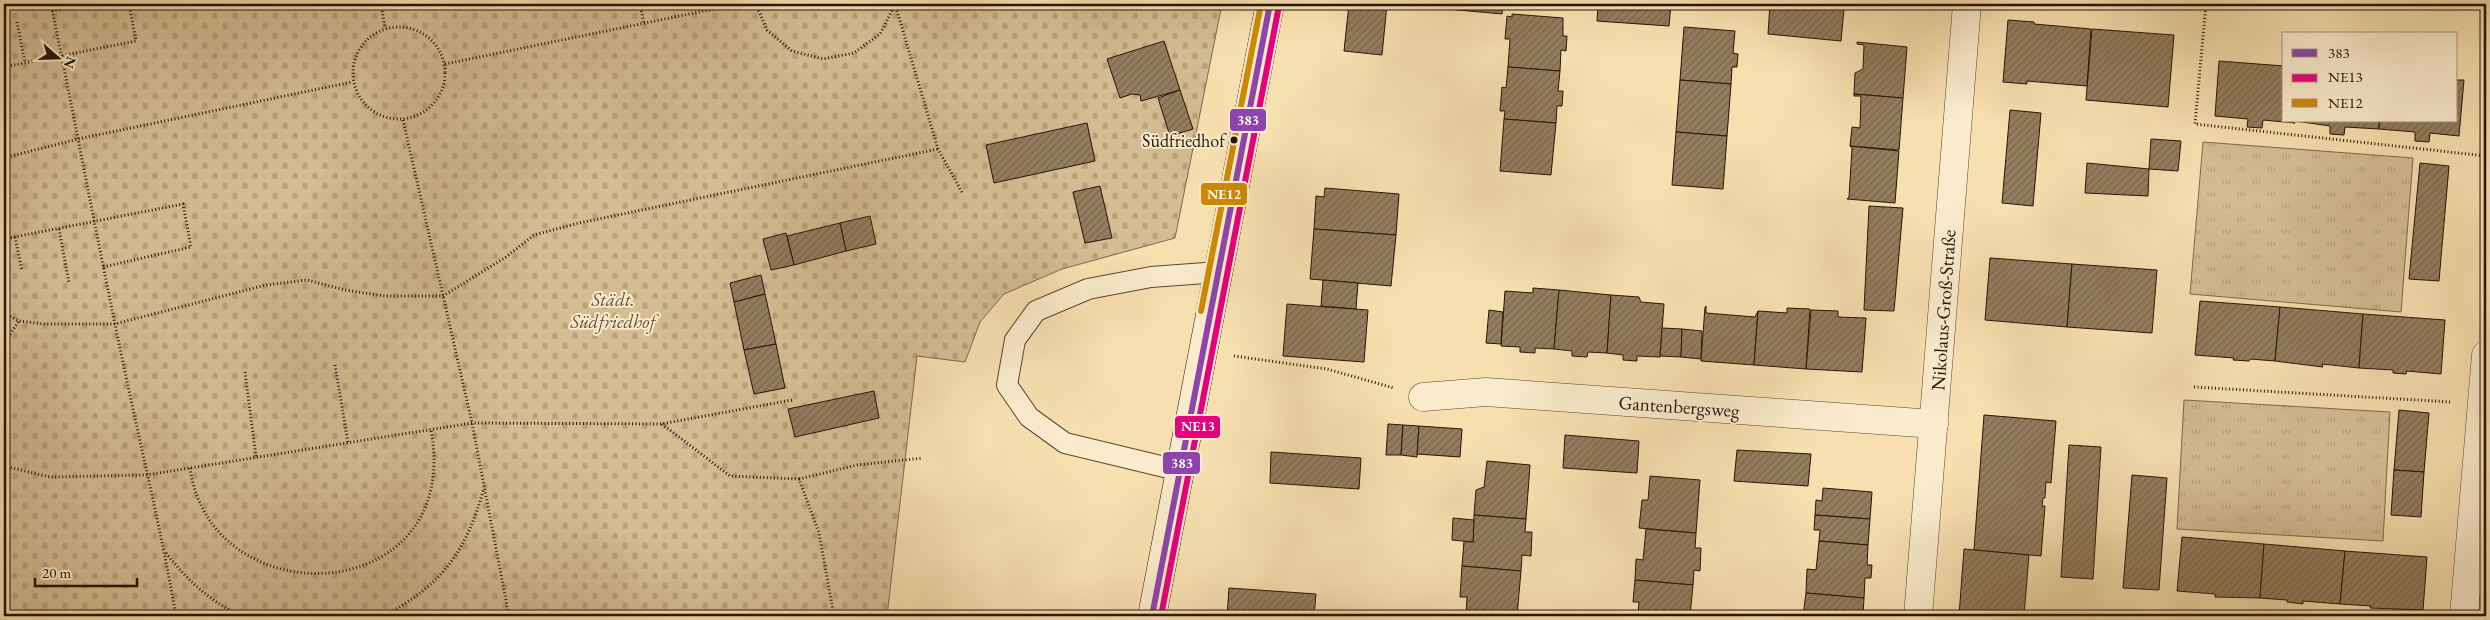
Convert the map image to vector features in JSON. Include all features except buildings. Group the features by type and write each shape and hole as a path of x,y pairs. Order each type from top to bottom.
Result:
{"street":[{"path":"1152,616 1270,4"},
{"name":"Nikolaus-Groß-Straße","path":"1918,616 1967,4"},
{"path":"2464,616 2486,355"},
{"name":"Gantenbergsweg","path":"1423,396 1486,392 1934,424"}],"lane":[{"path":"1180,471 1065,443 1029,417 1007,385 1015,340 1036,311 1088,289 1151,277 1219,272"}],"path":[{"path":"51,4 146,475 165,553 176,616"},
{"path":"52,11 89,4"},
{"path":"4,67 136,41 129,4"},
{"path":"381,4 386,28"},
{"path":"640,4 644,24"},
{"path":"445,64 738,4"},
{"path":"756,4 767,30 792,51 823,59 854,53 880,34 895,5"},
{"path":"2206,4 2195,124 2486,156"},
{"path":"895,5 938,149 963,194"},
{"path":"17,22 25,63"},
{"path":"405,26 423,33 438,46 445,64 446,74 438,99 419,116 403,120 380,117 362,103 352,82 353,59 365,40 386,28 405,26"},
{"path":"4,158 78,140 352,82"},
{"path":"403,120 472,423 509,616"},
{"path":"4,313 19,320 45,324 115,324 266,285 307,280 345,290 385,296 444,296 506,256 534,235 579,223 938,149"},
{"path":"4,239 183,204 191,247 103,267"},
{"path":"59,228 70,283"},
{"path":"15,237 22,271"},
{"path":"4,343 19,320"},
{"path":"1203,351 1327,369 1423,396"},
{"path":"335,365 348,442"},
{"path":"244,372 256,457"},
{"path":"2194,387 2482,404"},
{"path":"4,466 50,477 146,475 472,423 661,424 792,400"},
{"path":"661,424 730,476 799,479 857,465 923,458"},
{"path":"398,549 413,533 424,514 431,494 435,473 435,451 431,430"},
{"path":"190,468 193,489 206,523"},
{"path":"799,479 819,533 834,616"},
{"path":"384,616 411,601 438,579 459,552 475,520 485,487"},
{"path":"165,553 188,580 214,602 240,616"}],"green space":[{"name":"Städt. Südfriedhof","path":"4,4 1222,4 1175,238 1062,269 1004,294 980,322 965,362 917,356 887,616 4,616"},
{"path":"2203,142 2413,158 2401,312 2190,294"},
{"path":"2184,400 2390,412 2383,541 2177,529"}],"transit line":[{"name":"NE12","path":"1201,311 1261,4"},
{"name":"383","path":"1152,616 1270,4"},
{"name":"NE13","path":"1161,616 1279,6"}],"place":[{"name":"Südfriedhof","path":"1234,140"}]}
